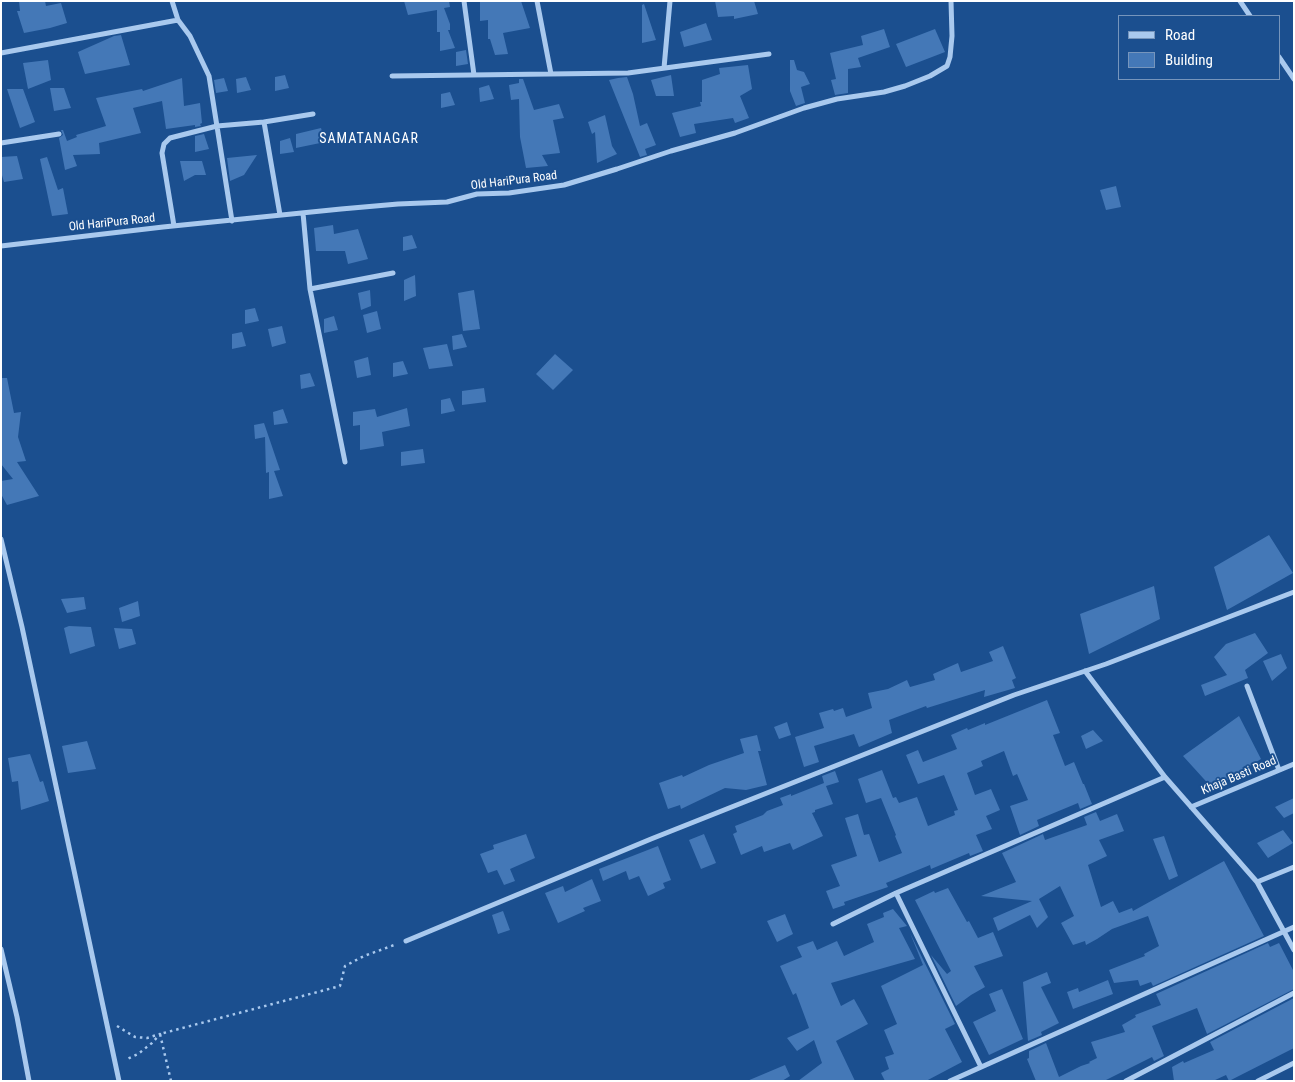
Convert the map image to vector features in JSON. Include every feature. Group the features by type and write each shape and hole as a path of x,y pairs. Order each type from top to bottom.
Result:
{"street":[{"path":"172,1 178,20 190,36 209,76 232,221"},
{"path":"464,1 474,75"},
{"path":"537,1 551,74"},
{"path":"664,68 670,1"},
{"name":"Old HariPura Road","path":"1,246 280,215 398,204 447,202 477,194 509,193 564,185 735,133 804,108 884,92 930,76 947,66 950,58 952,36 951,1"},
{"path":"1240,1 1249,15"},
{"path":"1,53 178,20"},
{"path":"392,76 628,73 769,54"},
{"path":"1280,58 1294,79"},
{"path":"174,226 162,153 164,144 170,138 216,126 264,122 313,114"},
{"path":"264,122 280,215"},
{"path":"1,143 59,134"},
{"path":"303,213 310,289 345,462"},
{"path":"310,289 393,273"},
{"path":"1,539 24,636 119,1081"},
{"path":"406,941 651,839 1014,695 1085,671 1294,592"},
{"path":"1085,671 1165,777 1257,882 1294,950"},
{"path":"1247,686 1279,770"},
{"name":"Khaja Basti Road","path":"1191,807 1294,764"},
{"path":"833,924 896,893 1165,777"},
{"path":"1257,882 1294,867"},
{"path":"896,893 981,1067"},
{"path":"950,1081 1294,927"},
{"path":"1,949 30,1081"},
{"path":"1126,1081 1294,993"},
{"path":"1258,1081 1294,1063"}],"path":[{"path":"106,1021 135,1038 147,1038 340,986 344,966 364,956 406,941"},
{"path":"114,1058 121,1061 138,1054 152,1044 160,1034"},
{"path":"160,1034 171,1081"}],"building":[{"path":"19,1 45,1 46,6 61,3 67,23 24,33 17,11 20,11"},
{"path":"404,1 449,1 450,7 444,8 450,24 450,30 448,30 455,48 440,51 440,32 437,32 437,10 408,15"},
{"path":"480,1 521,1 530,28 503,33 508,54 495,55 490,39 488,39 488,20 480,21"},
{"path":"715,1 754,1 758,14 734,19 734,16 718,17"},
{"path":"644,4 656,40 642,43 642,5"},
{"path":"706,23 712,40 684,47 680,32"},
{"path":"884,29 890,47 858,58 861,67 848,69 848,93 835,95 831,80 836,79 830,53 863,45 861,36"},
{"path":"935,29 945,52 906,67 896,44"},
{"path":"121,35 130,65 85,74 78,52 114,36"},
{"path":"466,50 468,64 456,66 456,52"},
{"path":"48,60 51,80 28,89 23,63"},
{"path":"790,60 794,60 797,70 804,72 810,84 801,87 805,103 796,106 790,91"},
{"path":"748,65 752,89 740,96 749,118 735,123 733,118 694,124 696,133 680,137 672,113 701,106 702,80 720,74 719,68"},
{"path":"285,75 289,88 275,91 275,77"},
{"path":"671,75 674,96 656,96 651,80"},
{"path":"246,77 251,90 237,93 236,79"},
{"path":"627,77 640,126 647,123 656,145 645,149 647,155 640,157 609,80"},
{"path":"182,78 184,106 200,103 201,126 195,127 195,125 166,129 162,101 133,108 141,133 99,143 100,154 73,155 77,166 65,170 59,138 63,135 61,130 63,130 67,141 77,137 76,135 106,126 96,98 142,89 143,91"},
{"path":"224,78 228,91 216,93 214,80"},
{"path":"519,79 523,79 534,110 559,104 564,118 553,120 560,153 542,155 548,166 526,168 520,137 519,99 511,100 509,85 519,83"},
{"path":"489,85 494,99 480,102 479,88"},
{"path":"50,88 64,88 71,108 54,111"},
{"path":"7,89 23,89 35,122 20,128"},
{"path":"450,92 455,105 441,108 441,94"},
{"path":"605,115 612,146 617,154 597,163 595,132 592,134 588,122"},
{"path":"321,128 325,142 296,148 296,134"},
{"path":"204,134 209,149 195,152 195,136"},
{"path":"290,138 294,152 280,154 280,141"},
{"path":"257,155 244,175 230,181 227,158"},
{"path":"17,156 23,179 4,182 1,172 1,157"},
{"path":"47,157 58,190 63,188 68,214 52,216 40,159"},
{"path":"180,161 202,161 206,175 195,175 184,181"},
{"path":"1116,186 1121,207 1106,210 1100,190"},
{"path":"333,225 334,234 358,229 368,259 348,264 345,251 316,251 314,228"},
{"path":"412,235 417,248 403,251 403,237"},
{"path":"415,275 416,296 404,301 404,280"},
{"path":"370,290 371,306 361,310 358,293"},
{"path":"474,290 480,329 463,331 458,293"},
{"path":"255,308 259,321 245,324 245,310"},
{"path":"377,311 381,329 367,333 363,315"},
{"path":"334,316 338,330 324,333 324,319"},
{"path":"282,326 286,343 272,347 268,329"},
{"path":"242,332 246,346 232,349 232,334"},
{"path":"462,334 467,347 453,350 452,336"},
{"path":"447,344 453,366 429,369 423,348"},
{"path":"555,354 573,370 553,390 536,374"},
{"path":"368,357 371,375 357,378 354,361"},
{"path":"403,361 408,374 393,377 393,363"},
{"path":"310,373 315,386 301,389 300,375"},
{"path":"1,378 7,378 14,413 21,412 18,437 26,461 17,462 39,496 7,505 1,494 1,481 13,479 1,464"},
{"path":"484,388 486,402 462,405 462,391"},
{"path":"450,398 455,411 441,414 441,400"},
{"path":"407,408 410,426 382,432 384,446 360,450 360,425 353,426 353,412 375,409 377,417"},
{"path":"283,409 288,423 274,425 273,412"},
{"path":"264,423 280,470 274,471 283,496 269,499 269,472 266,473 265,437 255,439 254,425"},
{"path":"423,449 425,463 401,466 401,452"},
{"path":"1269,535 1293,573 1227,610 1214,567"},
{"path":"1154,586 1160,619 1089,654 1080,614"},
{"path":"84,597 86,609 67,613 61,599"},
{"path":"138,601 140,616 122,622 119,608"},
{"path":"69,626 91,627 95,646 70,654 64,628"},
{"path":"114,628 132,629 136,644 119,649"},
{"path":"1255,633 1268,653 1245,670 1248,678 1205,696 1201,685 1227,675 1214,657 1226,644"},
{"path":"1003,646 1016,678 1012,680 1015,688 984,697 985,690 927,708 926,706 889,720 892,733 859,747 854,734 814,746 819,762 804,767 795,737 824,728 819,713 843,708 846,717 872,708 868,693 888,689 907,680 910,687 935,680 933,674 958,663 961,672 993,661 989,652"},
{"path":"1281,654 1287,668 1272,681 1263,661"},
{"path":"1047,700 1060,733 1053,735 1065,766 1074,762 1092,804 1080,809 1078,803 1037,820 1039,826 1020,835 1010,806 1028,800 1017,774 1013,776 1004,751 981,761 983,766 967,773 975,795 991,789 1000,810 986,816 992,829 976,835 983,851 970,856 969,853 931,869 930,865 886,883 888,887 844,902 845,905 833,909 826,891 840,886 831,865 857,856 845,818 858,814 864,835 869,834 879,862 902,853 881,798 866,803 858,779 882,770 893,798 896,797 899,803 917,797 928,826 955,815 954,811 958,810 944,775 918,784 906,755 918,750 923,762 957,749 951,735 967,728 968,730 985,723 985,725"},
{"path":"1239,716 1261,759 1213,789 1183,756"},
{"path":"787,722 791,735 779,739 774,727"},
{"path":"1093,730 1103,741 1086,749 1081,736"},
{"path":"757,735 761,751 758,751 767,785 746,790 725,788 681,809 680,805 668,809 659,783 682,775 683,777 709,765 744,753 740,739"},
{"path":"87,741 96,769 68,773 62,746"},
{"path":"30,754 40,782 43,781 49,801 21,810 18,781 12,782 8,758"},
{"path":"835,771 839,782 826,786 833,804 815,810 812,813 823,836 793,850 790,843 764,852 762,846 741,855 733,834 737,832 735,826 783,805 780,798 791,794 791,796 824,783 822,776"},
{"path":"1294,798 1294,813 1284,818 1275,807"},
{"path":"1096,812 1100,821 1117,814 1124,831 1099,840 1107,856 1088,865 1101,907 1113,901 1119,913 1132,908 1133,911 1224,861 1264,936 1153,986 1151,982 1140,986 1138,980 1114,983 1109,970 1145,956 1144,954 1159,946 1148,916 1112,929 1086,945 1085,941 1073,945 1061,923 1074,916 1060,886 1039,899 1048,917 1037,928 1030,915 998,931 993,918 1032,901 981,896 1016,882 1002,853 1043,834 1045,840 1087,825 1084,817"},
{"path":"1283,830 1293,843 1268,858 1257,843"},
{"path":"526,834 535,858 510,869 515,881 504,885 497,870 488,873 480,854 494,849 493,845"},
{"path":"704,834 716,863 701,869 689,840"},
{"path":"1164,836 1178,876 1169,880 1153,839"},
{"path":"658,846 671,880 663,883 665,888 648,896 639,876 629,880 626,871 603,881 599,869"},
{"path":"592,879 601,901 583,908 585,911 558,923 545,893 563,886 565,892"},
{"path":"948,888 978,938 993,932 1003,956 974,966 985,987 956,1006 931,955 947,974 951,971 915,900 934,891 935,893"},
{"path":"893,909 907,926 899,928 915,959 831,983 841,1006 854,999 868,1024 836,1041 855,1081 798,1081 822,1063 814,1040 797,1051 787,1038 809,1028 796,993 793,995 780,966 802,957 797,947 813,941 817,950 837,941 844,956 874,942 867,924 884,917 883,913"},
{"path":"503,911 510,930 498,934 492,915"},
{"path":"785,914 793,934 777,942 767,921"},
{"path":"910,933 955,1024 945,1029 962,1062 926,1081 885,1081 881,1073 889,1069 885,1057 894,1054 884,1030 897,1024 881,986 923,965"},
{"path":"1268,943 1270,947 1279,943 1294,972 1294,989 1207,1034 1197,1008 1152,1026 1164,1056 1154,1061 1152,1057 1104,1081 1036,1081 1027,1059 1029,1058 1029,1051 1046,1043 1059,1077 1090,1063 1097,1058 1091,1042 1125,1032 1122,1025 1136,1017 1135,1015 1161,1005 1156,994"},
{"path":"1047,972 1051,983 1041,987 1059,1023 1041,1032 1042,1035 1028,1041 1023,982"},
{"path":"1108,980 1113,994 1073,1009 1067,992 1078,988 1079,992"},
{"path":"1002,989 1023,1039 989,1055 973,1022 996,1011 989,994"},
{"path":"1294,998 1294,1048 1229,1081 1226,1075 1213,1081 1174,1081 1172,1067 1214,1050 1210,1042"},
{"path":"785,1065 790,1076 782,1081 747,1081"}],"district":[{"name":"SAMATANAGAR","path":"369,139"}]}
